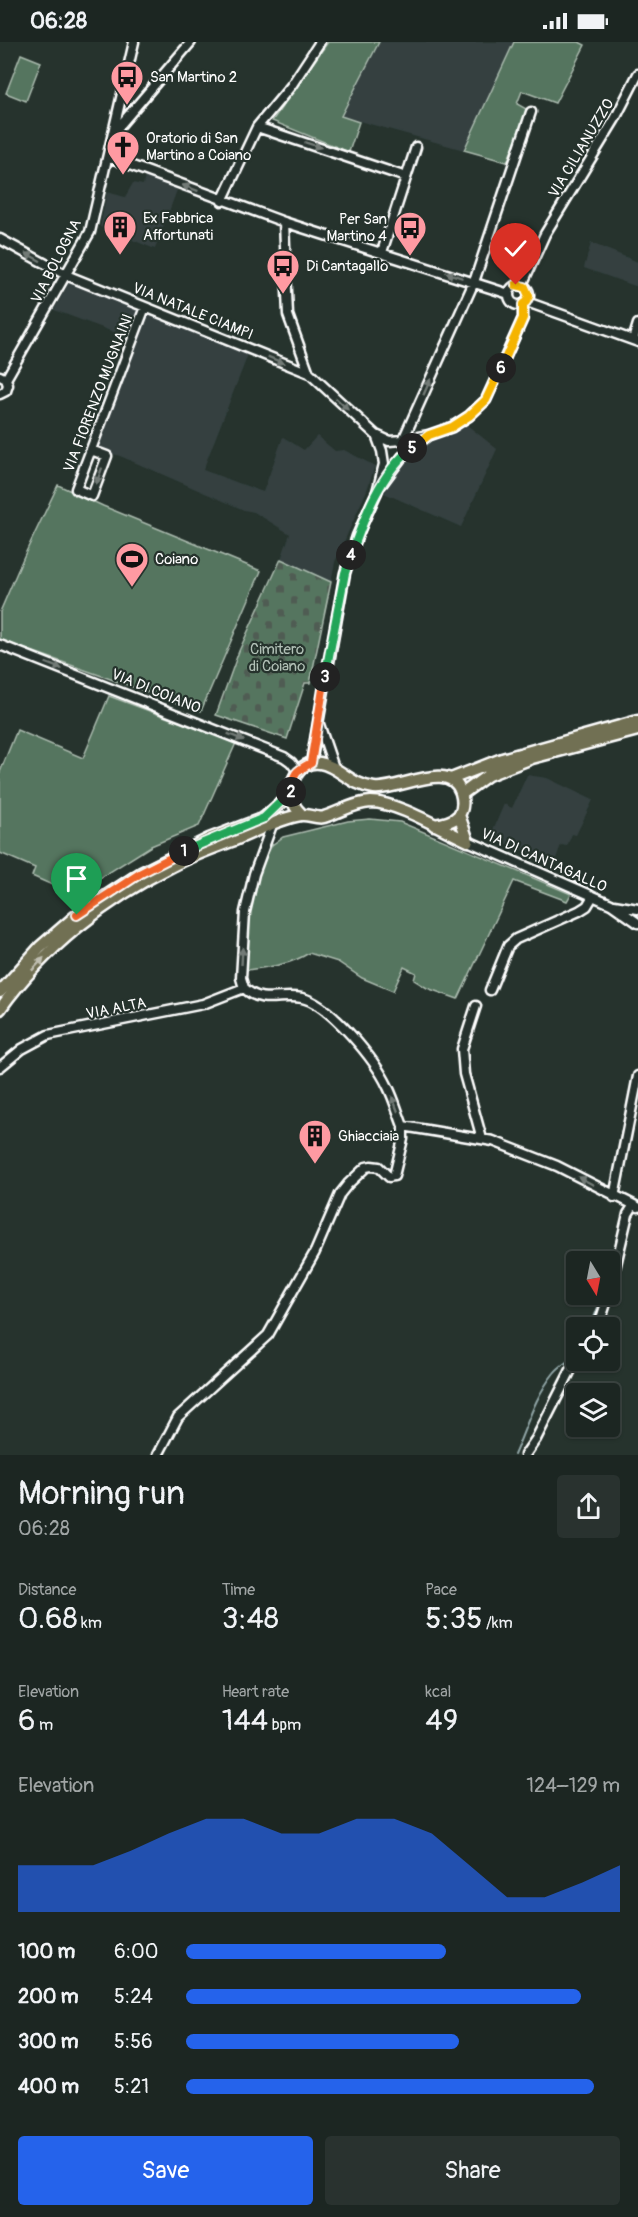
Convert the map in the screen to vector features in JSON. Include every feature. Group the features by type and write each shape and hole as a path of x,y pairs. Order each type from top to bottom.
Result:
{"main road":[{"path":"302,815 294,805 291,794 293,781 297,771 311,763 334,768 346,778 373,788 398,786 435,776 452,779 502,759 638,721"},
{"path":"462,794 489,775 532,758 638,730"},
{"path":"433,825 448,822 459,815 463,805 462,794 452,779"},
{"path":"0,992 40,947 86,909 141,873 209,839 264,818 291,794"},
{"path":"0,1009 48,954 82,924 144,880 176,864 272,825 302,815 321,818 348,806 373,802 402,810 468,841"},
{"path":"459,815 468,841"}],"street":[{"name":"VIA BOLOGNA","path":"0,394 8,388 3,378 90,232 134,42"},
{"path":"113,133 191,42"},
{"path":"222,201 257,127 291,86 321,42"},
{"name":"VIA CILIANUZZO","path":"376,435 389,441 429,435 452,427 469,416 486,400 523,318 525,303 529,296 525,287 545,234 615,119 638,74"},
{"path":"123,96 129,101 141,102"},
{"path":"403,440 474,282 531,112"},
{"path":"257,127 406,177"},
{"path":"382,252 416,147"},
{"path":"108,157 222,201 509,294 513,303 544,307 635,341 638,324"},
{"path":"284,222 288,315 309,373 376,435 384,464 377,492 357,536 345,573 311,763"},
{"name":"VIA NATALE CIAMPI","path":"0,239 66,274 309,373"},
{"path":"509,294 514,286 525,287"},
{"name":"VIA FIORENZO MUGNAINI","path":"91,450 107,456 92,496 76,489 145,307"},
{"path":"523,318 544,307"},
{"path":"377,492 402,457 429,435"},
{"name":"VIA DI COIANO","path":"0,645 284,757 297,771"},
{"path":"318,721 334,768"},
{"path":"158,1455 178,1417 268,1335 315,1252 340,1194 366,1167 379,1167 389,1177 394,1176 403,1139 403,1126 387,1085 347,1030 322,1008 302,998 260,998 244,988 241,978 245,912 254,873 272,825"},
{"name":"VIA DI CANTAGALLO","path":"468,841 611,904 638,923"},
{"path":"490,990 508,946 516,939 579,911 587,906 593,896"},
{"path":"611,904 638,909"},
{"name":"VIA ALTA","path":"0,1067 22,1048 48,1035 203,1004 244,988"},
{"path":"476,1006 462,1049 464,1074 482,1139"},
{"path":"614,1197 638,1076"},
{"path":"403,1126 493,1141 557,1166 614,1197 636,1206 628,1214 619,1251"},
{"path":"525,1455 536,1439 570,1371"}],"shaded area":[{"path":"379,42 514,42 464,150 341,116"},
{"path":"145,176 177,190 155,249 100,227 107,192 125,197 133,183 143,185"},
{"path":"591,243 638,262 638,287 584,268"},
{"path":"70,281 138,309 127,337 54,310"},
{"path":"147,312 249,352 203,470 263,492 283,437 304,450 317,436 335,451 344,450 375,466 367,490 335,562 331,582 281,559 290,534 254,512 244,510 120,456 96,449"},
{"path":"467,425 497,449 461,527 384,493 397,471 409,458 431,442"},
{"path":"527,775 547,778 593,800 576,835 572,834 567,846 561,845 554,864 490,837 504,804 512,808"}],"green space":[{"path":"328,42 379,42 341,116 359,122 349,152 272,121"},
{"path":"514,42 579,42 585,45 555,103 522,91 517,104 528,110 507,162 464,150"},
{"path":"21,54 41,62 26,101 6,93"},
{"name":"Coiano","path":"58,485 261,571 201,711 0,640 0,612"},
{"name":"Cimitero di Coiano","path":"281,559 331,582 310,683 305,683 287,739 216,715 239,651"},
{"path":"109,696 236,743 199,826 151,846 100,878 77,896 32,876 35,868 0,853 0,772 17,730 83,758"},
{"path":"370,819 400,822 571,894 567,901 514,881 458,999 427,988 414,980 416,973 404,967 393,991 362,978 338,962 309,953 287,963 247,970 245,968 252,896 264,855 267,855 272,845 283,837 348,821"}],"waterway":[{"path":"594,1317 599,1305"},
{"path":"514,1455 536,1402 556,1370 566,1362"}],"place":[{"name":"San Martino 2","path":"127,106"},
{"name":"Oratorio di San Martino a Coiano","path":"123,176"},
{"name":"Ex Fabbrica Affortunati","path":"120,256"},
{"name":"Per San Martino 4","path":"410,257"},
{"name":"Di Cantagallo","path":"283,295"},
{"name":"Coiano","path":"132,588"},
{"name":"Ghiacciaia","path":"315,1165"}],"route":[{"path":"77,915 141,873 209,839 264,818 291,794 297,771 311,763 345,573 357,536 377,492 402,457 429,435 452,427 469,416 486,400 523,318 523,304 529,296 528,289 522,285 516,285"}]}
